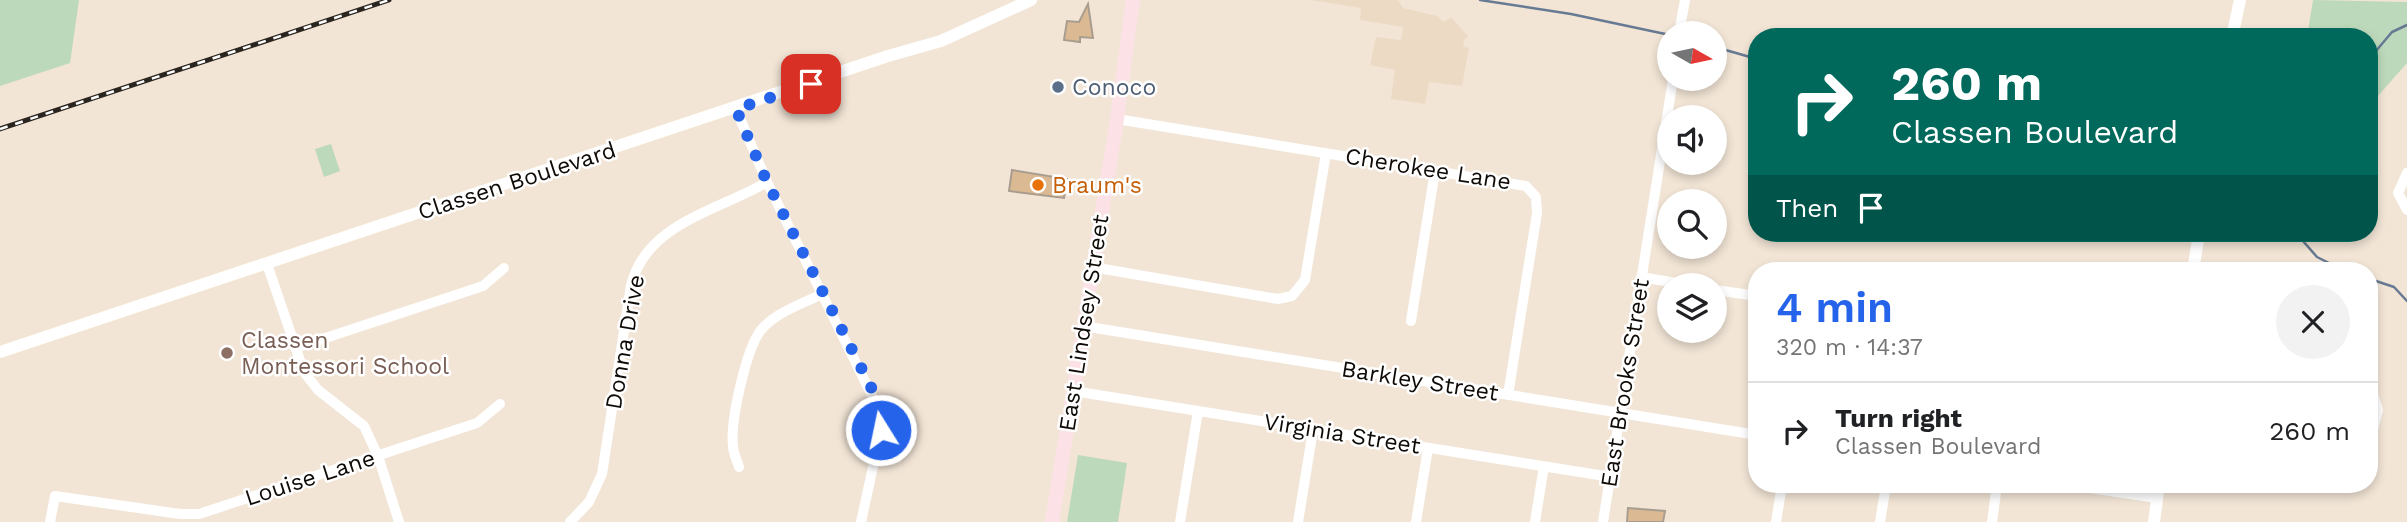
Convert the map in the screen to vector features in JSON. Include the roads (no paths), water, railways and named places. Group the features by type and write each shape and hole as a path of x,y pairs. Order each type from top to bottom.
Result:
{"main road":[{"name":"East Lindsey Street","path":"1052,522 1117,119 1133,0"}],"street":[{"name":"Classen Boulevard","path":"0,352 941,41 1031,0"},
{"path":"1681,21 1685,0"},
{"path":"2234,28 2240,0"},
{"name":"East Brooks Street","path":"1603,522 1670,91"},
{"path":"736,109 767,182 881,414 881,430 861,522"},
{"name":"Cherokee Lane","path":"1117,119 1526,186 1536,197 1536,213 1508,395"},
{"path":"1092,267 1278,299 1298,292 1307,266 1326,153"},
{"path":"1411,321 1435,171"},
{"path":"2407,173 2398,193 2407,210"},
{"name":"Donna Drive","path":"570,522 590,502 602,474 629,295 642,258 651,245 669,232 767,182"},
{"path":"2194,262 2198,242"},
{"path":"267,264 295,348 312,384 362,422 378,456 398,522"},
{"path":"295,348 483,286 504,268"},
{"path":"1641,278 1657,280"},
{"path":"1727,292 1748,295"},
{"path":"739,467 732,445 742,380 751,344 762,328 774,319 822,294"},
{"name":"Barkley Street","path":"1083,326 1748,434"},
{"name":"Virginia Street","path":"1073,391 1611,477"},
{"name":"Louise Lane","path":"50,522 55,496 180,514 199,514 477,423 500,404"},
{"path":"1180,522 1198,411"},
{"path":"1298,522 1313,430"},
{"path":"1416,522 1428,448"},
{"path":"1535,522 1544,466"},
{"path":"1776,522 1781,493"},
{"path":"1880,522 1885,493"},
{"path":"1992,522 1996,493"},
{"path":"2124,493 2157,498"},
{"path":"2154,522 2158,493"}],"waterway":[{"path":"1480,0 1571,14 1657,32"},
{"path":"2378,49 2392,32 2407,25"},
{"path":"1727,50 1748,56"},
{"path":"2304,242 2317,257 2327,262"},
{"path":"2378,282 2394,287 2407,301"}],"railway":[{"path":"0,129 389,0"}],"place":[{"name":"Conoco","path":"1058,87"},
{"name":"Braum's","path":"1038,185"},
{"name":"Classen Montessori School","path":"227,353"}]}
